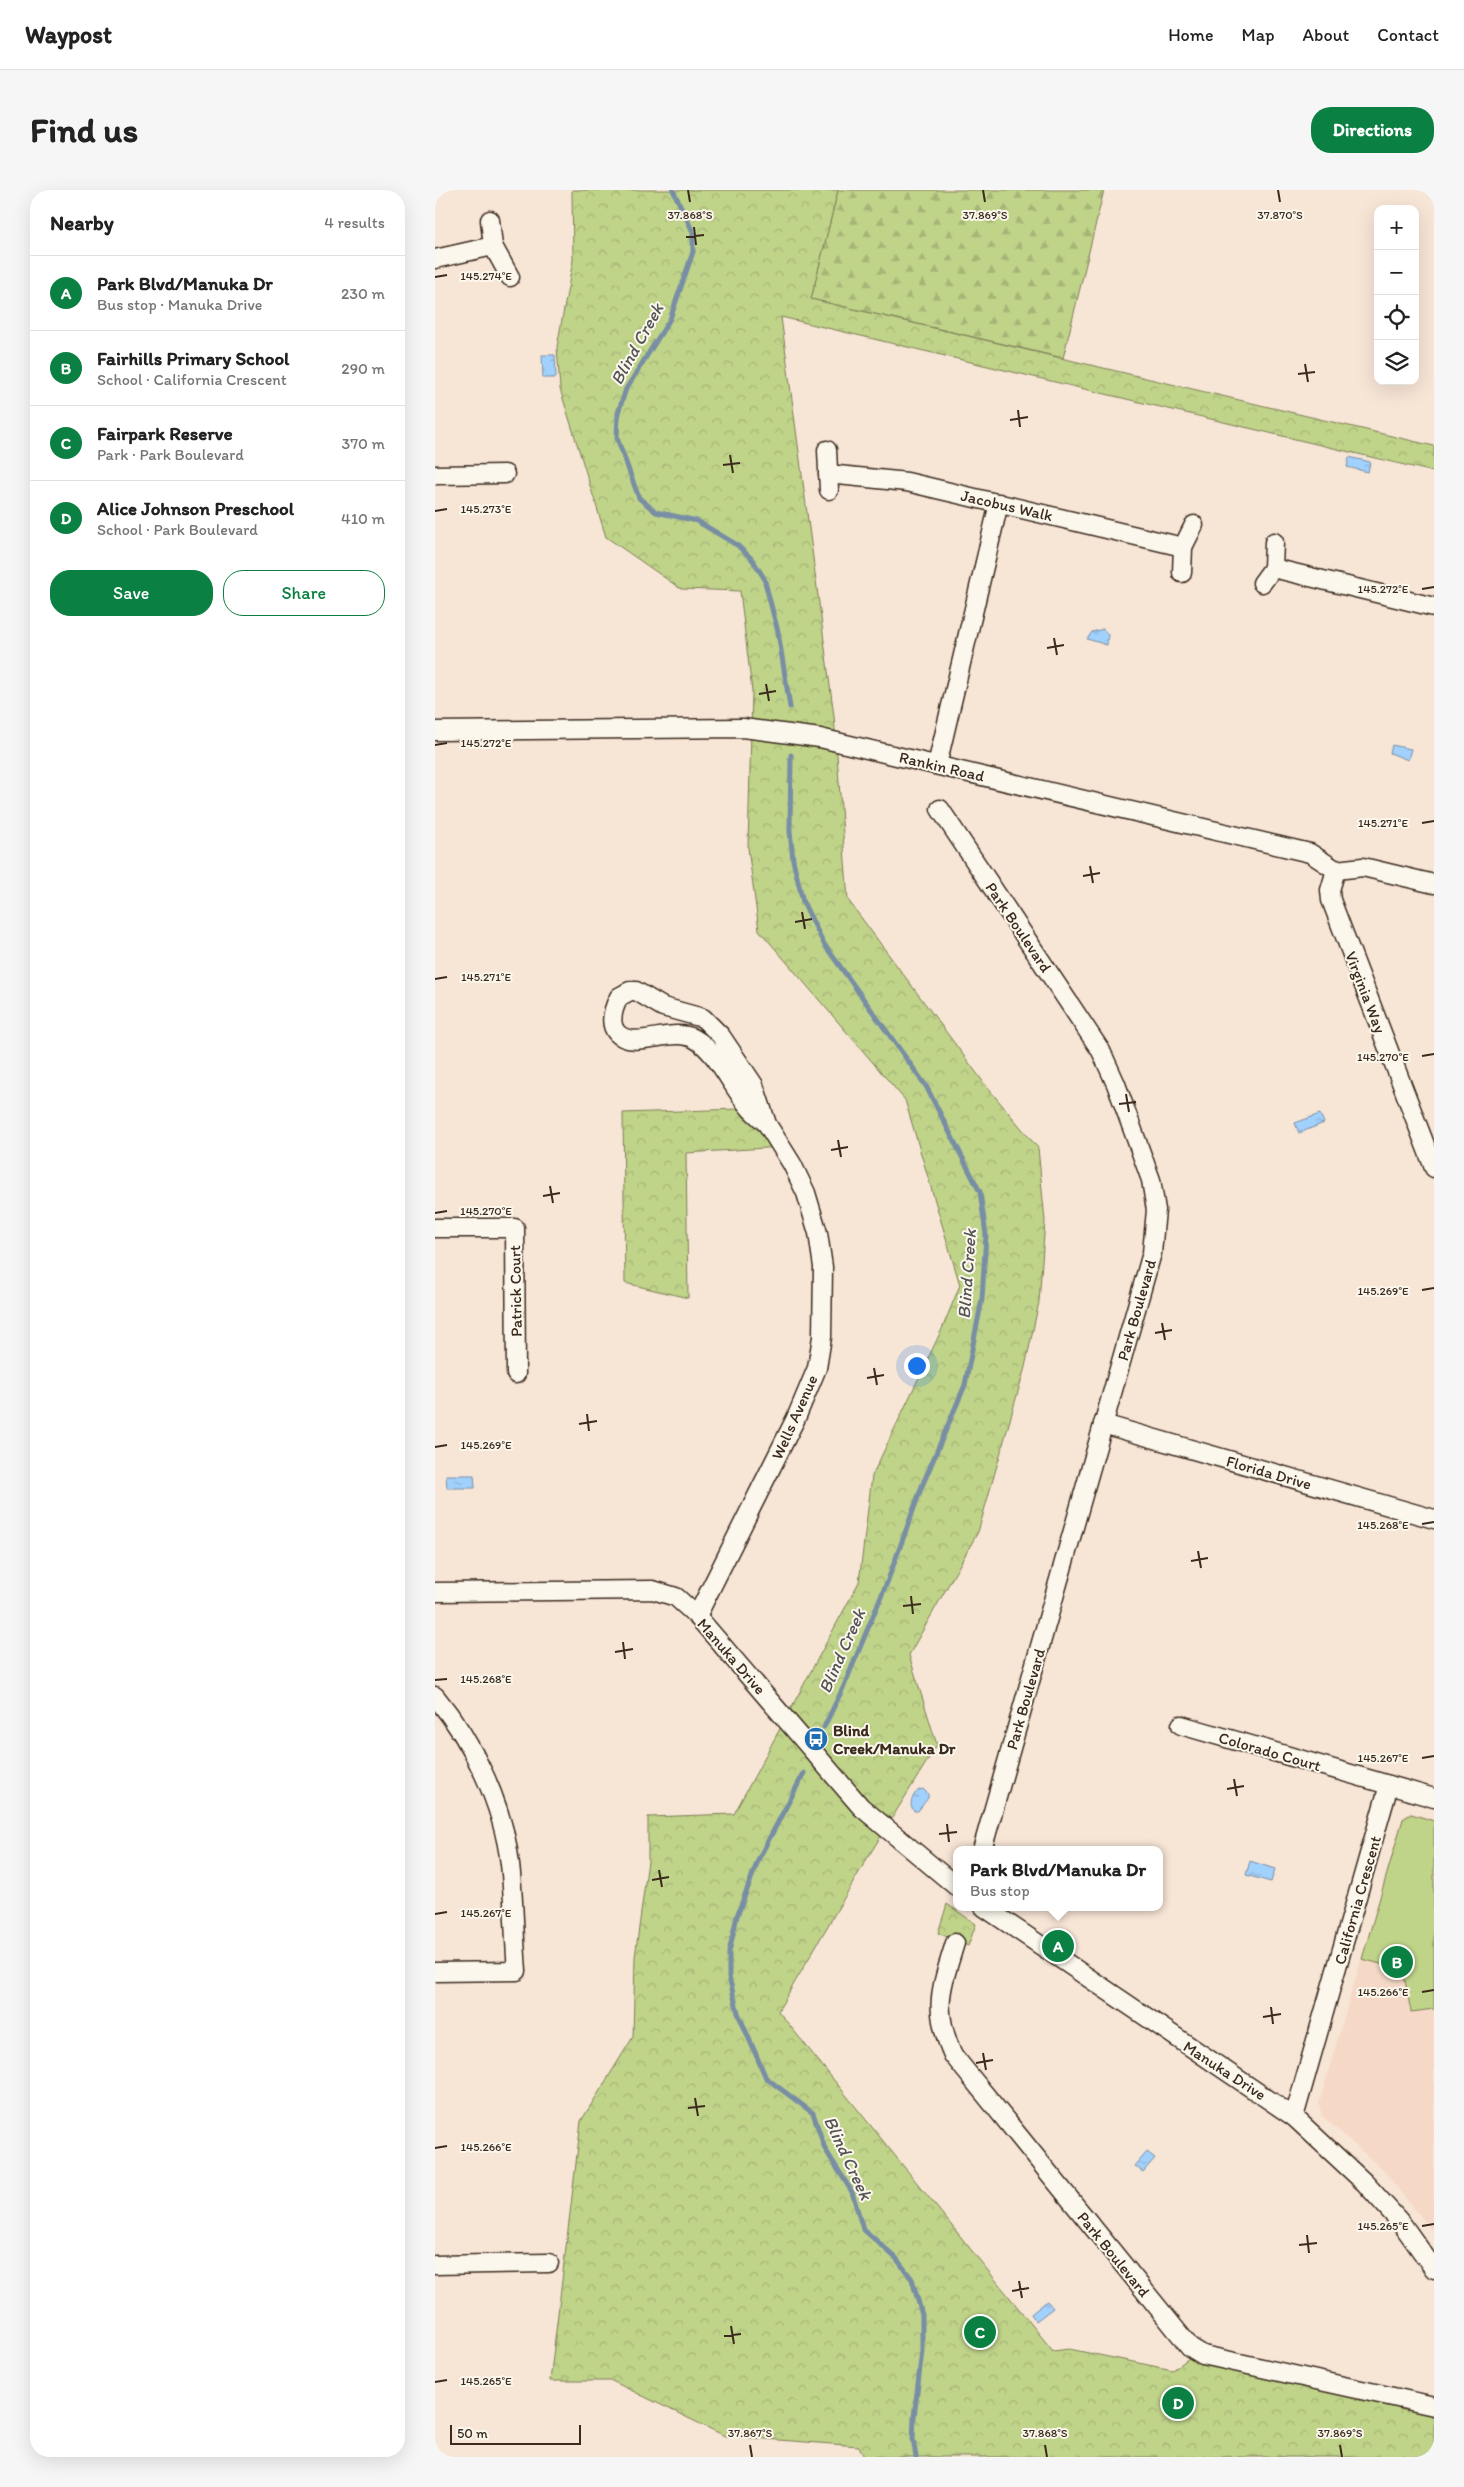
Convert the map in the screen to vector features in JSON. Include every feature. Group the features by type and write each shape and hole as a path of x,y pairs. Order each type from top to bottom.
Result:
{"street":[{"path":"491,220 493,246 510,277"},
{"path":"435,259 493,246"},
{"name":"Jacobus Walk","path":"827,450 828,482 893,479 1183,547"},
{"path":"435,475 505,474"},
{"path":"937,765 999,503"},
{"path":"1182,574 1183,547 1194,525"},
{"path":"1262,583 1273,568 1274,542"},
{"path":"1273,568 1434,606"},
{"name":"Rankin Road","path":"435,731 626,728 767,730 820,738 1310,853 1319,857 1336,870"},
{"name":"Park Boulevard","path":"941,809 1101,1051 1116,1084 1151,1180 1156,1210 1155,1240 983,1846"},
{"path":"1336,870 1363,867 1434,884"},
{"name":"Virginia Way","path":"1336,870 1330,890 1331,900 1434,1168"},
{"name":"Wells Avenue","path":"697,1616 807,1395 817,1368 823,1337 823,1268 818,1233 806,1193 792,1164 767,1124 754,1085 711,1025 703,1018 663,1007 636,992 630,992 619,997 612,1018 613,1027 617,1034 634,1040 671,1034 695,1039 711,1054 750,1108 767,1124"},
{"name":"Patrick Court","path":"435,1228 515,1228 516,1374"},
{"name":"Florida Drive","path":"1103,1424 1434,1519"},
{"name":"Manuka Drive","path":"435,1592 653,1590 676,1597 697,1616 875,1820 953,1884"},
{"path":"435,1696 454,1721 483,1772 502,1824 510,1863 517,1971 435,1972"},
{"name":"Colorado Court","path":"1181,1725 1389,1785"},
{"path":"1389,1785 1434,1798"},
{"name":"California Crescent","path":"1294,2118 1389,1785"},
{"name":"Manuka Drive","path":"989,1911 1294,2118 1331,2149 1365,2182 1402,2224 1434,2269"},
{"name":"Park Boulevard","path":"955,1943 939,1999 941,2023 953,2054 1190,2347 1203,2355 1434,2406"},
{"path":"435,2265 549,2263"}],"shaded area":[{"path":"1410,1812 1434,1819 1434,2233 1383,2170 1322,2116 1319,2104 1402,1818"}],"green space":[{"path":"572,190 838,190 811,299 1434,446 1434,472 781,317 834,716 848,900 987,1087 1038,1148 1045,1221 1039,1302 1025,1367 978,1532 909,1655 937,1745 868,1857 778,2011 1053,2351 1069,2349 1173,2370 1197,2352 1434,2406 1434,2457 864,2457 859,2446 725,2436 612,2381 550,2381 581,2121 633,2037 635,1957 648,1861 648,1817 734,1814 859,1582 872,1476 942,1329 960,1285 905,1100 759,930 748,848 752,691 740,591 681,589 606,537 560,389 557,347 573,260"},
{"path":"838,190 1104,190 1063,358 811,299"},
{"path":"740,1109 782,1147 686,1153 688,1298 625,1283 623,1113"},
{"path":"1411,1814 1434,1821 1434,2009 1411,2012 1403,1970 1362,1959 1403,1819"},
{"path":"947,1904 953,1908 953,1911 957,1911 976,1924 968,1946 938,1933"}],"water":[{"path":"542,355 555,355 556,378 543,378"},
{"path":"1349,457 1370,462 1368,472 1347,467"},
{"path":"1103,629 1108,635 1107,645 1087,639 1092,632"},
{"path":"1392,745 1411,749 1408,760 1390,753"},
{"path":"1320,1114 1324,1123 1299,1133 1295,1123"},
{"path":"446,1475 474,1475 475,1488 447,1488"},
{"path":"923,1789 928,1794 928,1798 918,1811 914,1811 911,1806 913,1798 918,1791"},
{"path":"1250,1861 1275,1869 1271,1882 1246,1875"},
{"path":"1147,2152 1155,2158 1143,2172 1135,2166"},
{"path":"1047,2301 1053,2308 1036,2321 1031,2314"}],"waterway":[{"name":"Blind Creek","path":"673,190 693,232 693,252 670,319 626,389 618,413 617,438 639,498 656,512 697,521 737,545 752,559 764,578 778,632 790,707"},
{"name":"Blind Creek","path":"791,755 790,831 793,860 803,902 824,944 926,1086 980,1192 986,1235 982,1299 965,1385 922,1486 888,1580 844,1686 824,1727"},
{"name":"Blind Creek","path":"804,1773 759,1858 737,1916 729,1952 729,1977 738,2013 766,2078 813,2113 825,2149 852,2192 863,2229 896,2258 912,2279 922,2315 922,2351 913,2439 916,2457"}],"place":[{"name":"Blind Creek/Manuka Dr","path":"816,1739"},
{"name":"Park Blvd/Manuka Dr","path":"1058,1946"},
{"name":"Fairhills Primary School","path":"1397,1962"},
{"name":"Fairpark Reserve","path":"980,2332"},
{"name":"Alice Johnson Preschool","path":"1178,2403"}]}
